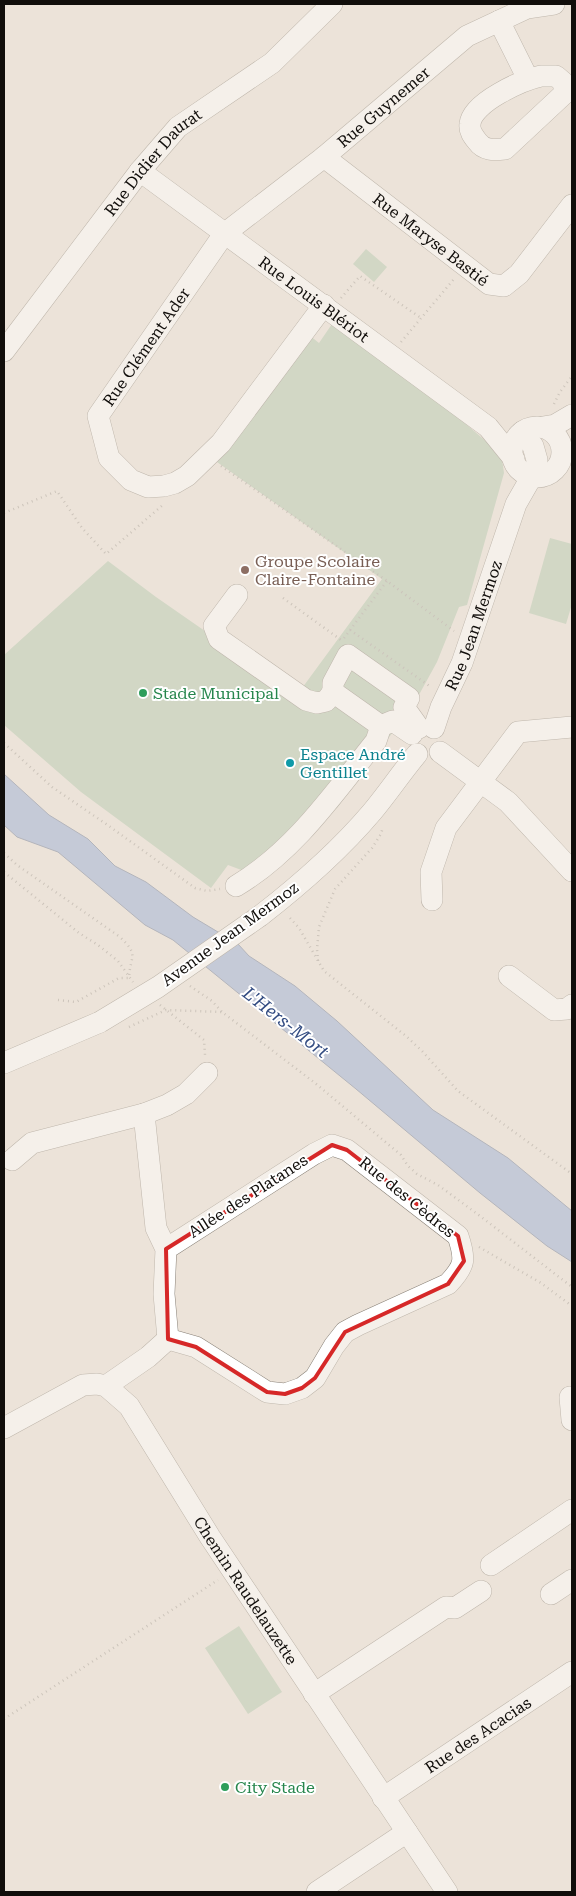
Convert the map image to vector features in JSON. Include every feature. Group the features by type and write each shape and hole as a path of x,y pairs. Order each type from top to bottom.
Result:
{"street":[{"name":"Rue Didier Daurat","path":"4,351 140,171 178,127 272,63 332,4"},
{"name":"Rue Guynemer","path":"224,234 324,157 467,36 527,8 554,4"},
{"path":"499,21 528,79"},
{"name":"Rue Maryse Bastié","path":"324,157 489,284 504,286 519,274 572,205"},
{"name":"Rue Louis Blériot","path":"140,171 488,427 521,466"},
{"name":"Rue Clément Ader","path":"224,234 98,416 109,458 131,480 148,487 164,486 175,483 187,476 221,443 327,307"},
{"path":"543,428 555,425 572,415"},
{"path":"564,456 555,434 543,428 536,427 522,432 514,444 521,466 547,474 564,456 572,421"},
{"name":"Rue Louis Blériot","path":"488,427 522,432"},
{"name":"Rue Jean Mermoz","path":"421,736 441,707 465,654 510,521 521,466"},
{"path":"236,886 258,873 309,825 409,698 348,655 333,683 333,692 326,701 317,703 306,700 219,639 214,626 237,595"},
{"path":"333,692 393,718 421,736 423,758 440,752 482,780 508,802 572,871"},
{"path":"432,900 430,872 446,828 518,732 572,727"},
{"name":"Avenue Jean Mermoz","path":"4,1063 100,1022 158,987 260,916 305,880 345,842 372,811 421,736"},
{"path":"509,976 554,1010 567,1009 572,1005"},
{"path":"12,1160 32,1143 144,1114 186,1094 207,1073"},
{"path":"4,1428 83,1385 97,1384 106,1386 148,1357 168,1339 164,1294 166,1249 156,1228 144,1114"},
{"name":"Allée des Platanes","path":"166,1249 314,1154 332,1146"},
{"name":"Rue des Cèdres","path":"168,1339 196,1348 267,1392 286,1394 302,1388 315,1378 334,1346 345,1332 448,1284 458,1274 464,1261 463,1250 458,1236 347,1150 332,1146"},
{"name":"Chemin Raudelauzette","path":"106,1386 129,1406 232,1570 447,1892"},
{"path":"570,1397 572,1420"},
{"path":"491,1566 572,1510"},
{"path":"552,1594 572,1580"},
{"path":"314,1694 446,1607 455,1608 481,1591"},
{"name":"Rue des Acacias","path":"383,1798 572,1672"},
{"path":"317,1892 407,1832"}],"path":[{"path":"391,354 464,266"},
{"path":"327,307 360,276 421,318"},
{"path":"207,456 379,576 454,631"},
{"path":"4,513 57,491 82,528 106,554 171,497 175,483"},
{"path":"283,598 342,641"},
{"path":"350,630 434,690"},
{"path":"4,743 52,787 195,888 207,891 236,886"},
{"path":"318,963 319,927 335,889 372,848 381,834 383,823 381,816 372,811"},
{"path":"4,853 17,865 120,937 131,948 134,955 129,978"},
{"path":"4,872 79,932 98,944 118,961 129,978"},
{"path":"290,918 299,928 324,971 422,1051 458,1091 572,1174"},
{"path":"58,1000 76,1002 119,978 129,978"},
{"path":"186,984 212,1001 222,1012 315,1083 401,1156 416,1174 438,1185 473,1210 572,1287"},
{"path":"207,1073 204,1040 166,1010 222,1012"},
{"path":"463,1250 479,1247 541,1283 572,1306"},
{"path":"4,1719 232,1570"}],"highlighted area":[{"path":"332,1145 347,1150 458,1236 464,1261 448,1284 345,1332 315,1378 302,1388 285,1394 267,1392 196,1347 168,1339 166,1249"}],"green space":[{"path":"366,249 387,267 374,282 353,264"},
{"path":"332,324 425,389 495,449 502,459 504,473 467,605 459,607 437,662 415,702 337,808 244,871 228,865 211,888 81,792 4,725 4,655 108,561 156,597 297,695 382,579 217,462 309,335 319,343"},
{"path":"550,538 572,544 572,604 566,624 529,613"},
{"path":"239,1626 282,1692 248,1714 205,1648"}],"water":[{"name":"L'Hers-Mort","path":"4,774 49,815 88,839 115,866 146,882 193,917 238,944 249,956 295,986 337,1021 433,1110 508,1158 572,1211 572,1262 547,1246 480,1193 173,940 145,925 58,852 17,837 4,825"}],"place":[{"name":"Groupe Scolaire Claire-Fontaine","path":"245,570"},
{"name":"Stade Municipal","path":"143,693"},
{"name":"Espace André Gentillet","path":"290,763"},
{"name":"City Stade","path":"225,1787"}]}
